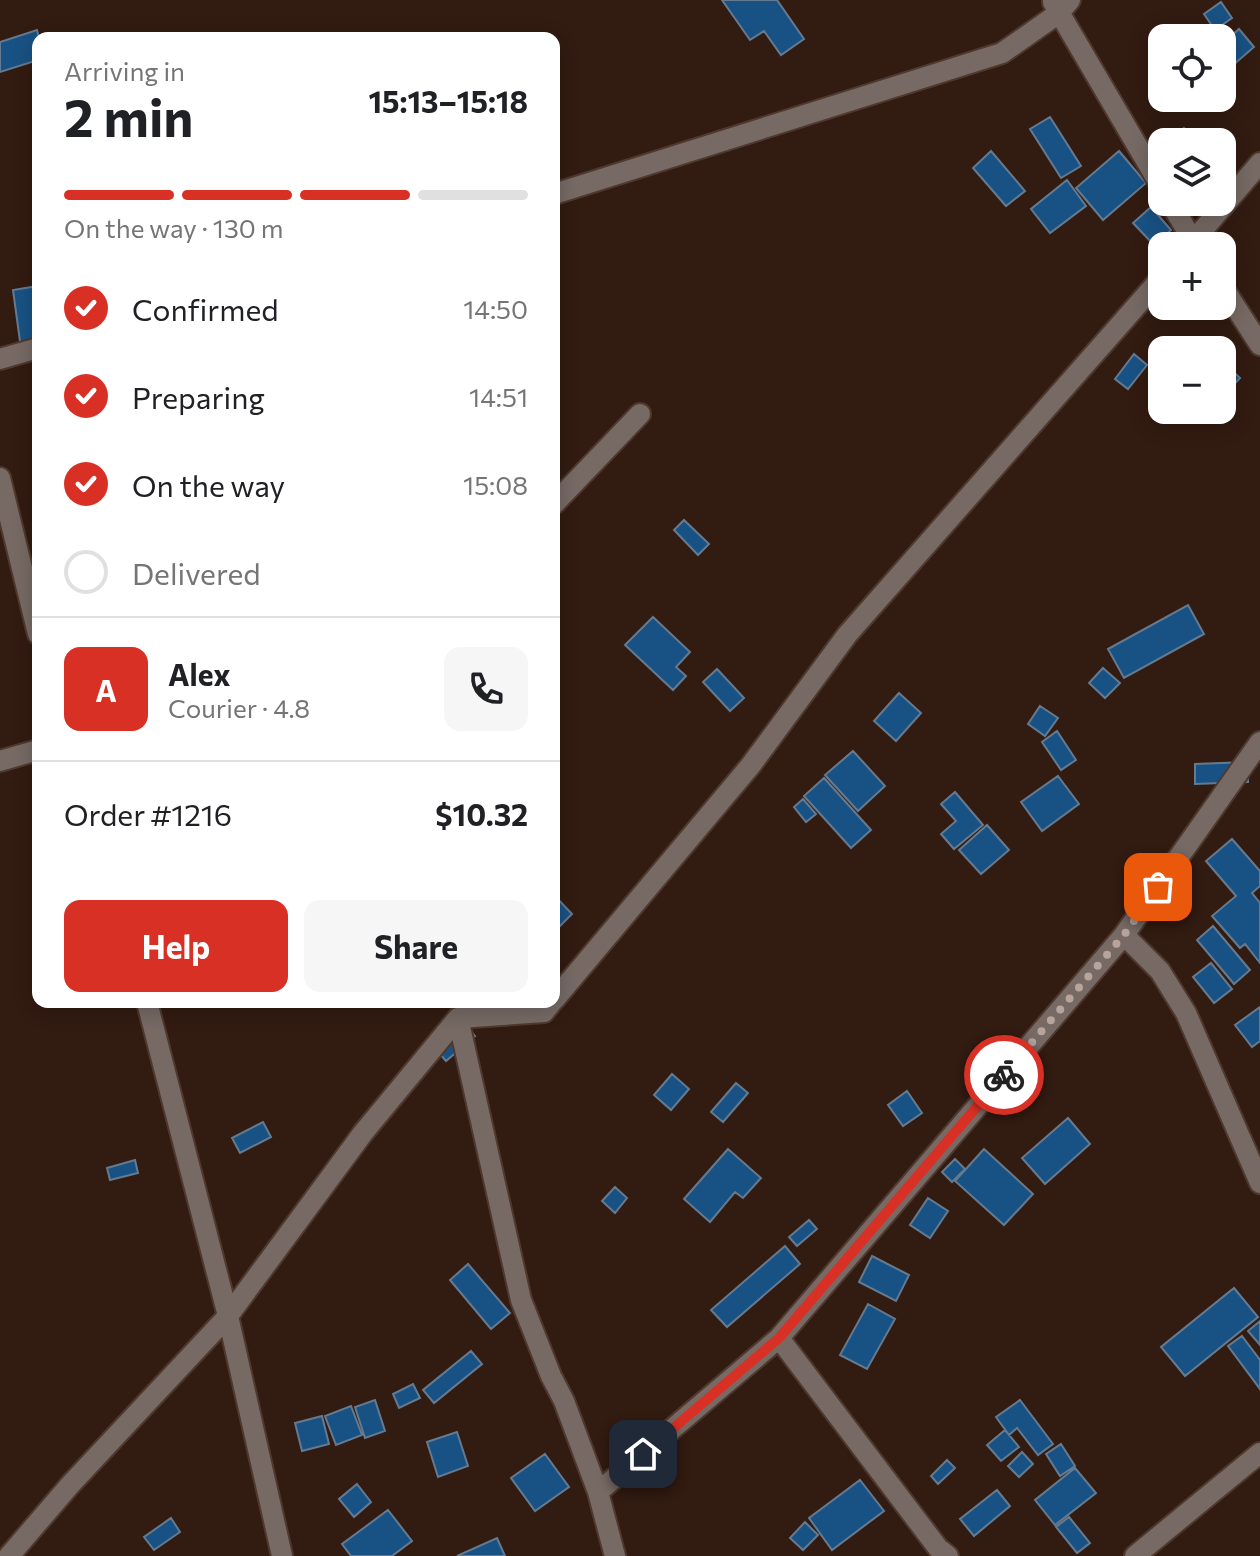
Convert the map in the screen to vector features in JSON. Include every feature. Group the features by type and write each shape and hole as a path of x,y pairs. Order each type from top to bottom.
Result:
{"street":[{"path":"560,192 1002,53 1060,4 1148,163"},
{"path":"1203,232 1260,163"},
{"path":"560,993 751,765 847,635 1148,293"},
{"path":"1236,308 1260,345"},
{"path":"0,359 32,350"},
{"path":"560,498 640,414"},
{"path":"0,478 32,609"},
{"path":"598,1492 779,1338 1124,935 1260,742"},
{"path":"0,761 32,752"},
{"path":"1124,935 1160,971 1186,1013 1260,1183"},
{"path":"149,1008 228,1316 282,1556"},
{"path":"9,1556 70,1485 228,1316 363,1133 458,1018 544,1012 547,1008"},
{"path":"458,1018 521,1300 598,1492 615,1556"},
{"path":"779,1338 938,1548 948,1556"},
{"path":"1135,1556 1260,1453"}],"building":[{"path":"722,0 777,0 804,39 781,55 764,31 750,40"},
{"path":"1221,2 1232,18 1224,24 1211,24 1204,14"},
{"path":"1239,29 1254,47 1236,63 1236,32"},
{"path":"37,30 32,32 32,62 0,72 0,42"},
{"path":"1050,117 1081,166 1061,178 1030,129"},
{"path":"991,151 1025,191 1006,206 973,168"},
{"path":"1119,151 1146,183 1103,220 1076,188"},
{"path":"1067,180 1086,206 1050,233 1031,209"},
{"path":"1148,210 1148,216 1159,216 1171,230 1148,232 1148,239 1133,223"},
{"path":"32,287 32,354 22,356 13,290"},
{"path":"1134,354 1147,365 1128,389 1115,379"},
{"path":"684,520 709,544 698,555 674,530"},
{"path":"1188,605 1204,634 1124,678 1108,649"},
{"path":"653,617 690,652 676,667 686,676 673,690 625,645"},
{"path":"1103,668 1120,683 1105,698 1089,683"},
{"path":"717,669 744,698 730,711 703,682"},
{"path":"899,693 921,713 896,741 874,721"},
{"path":"1040,706 1058,718 1045,736 1028,724"},
{"path":"1057,731 1076,760 1061,770 1042,742"},
{"path":"853,751 885,786 858,811 825,775"},
{"path":"1247,762 1248,782 1195,784 1195,764"},
{"path":"1058,776 1079,804 1042,831 1021,802"},
{"path":"824,778 871,830 851,848 804,796"},
{"path":"955,792 983,825 954,849 941,834 956,821 941,804"},
{"path":"803,799 816,814 806,822 794,807"},
{"path":"987,825 1009,850 981,874 959,850"},
{"path":"1232,839 1260,871 1260,886 1252,893 1260,903 1260,963 1245,944 1240,948 1212,916 1236,896 1206,861"},
{"path":"560,901 572,914 560,926"},
{"path":"1213,926 1250,970 1234,984 1197,940"},
{"path":"1211,963 1232,989 1214,1003 1193,977"},
{"path":"1260,1007 1260,1041 1252,1047 1235,1025"},
{"path":"464,1022 475,1036 446,1061 434,1047"},
{"path":"672,1074 689,1089 671,1110 654,1095"},
{"path":"736,1083 748,1093 723,1122 711,1112"},
{"path":"907,1091 922,1113 903,1126 888,1105"},
{"path":"1068,1118 1090,1144 1045,1184 1022,1158"},
{"path":"263,1122 271,1137 240,1153 232,1138"},
{"path":"728,1149 761,1178 743,1198 735,1192 710,1222 684,1199"},
{"path":"984,1149 1033,1194 1004,1225 955,1181"},
{"path":"955,1159 965,1169 952,1182 942,1172"},
{"path":"135,1160 138,1173 110,1180 107,1168"},
{"path":"615,1187 627,1198 615,1213 602,1201"},
{"path":"928,1198 948,1211 930,1238 910,1225"},
{"path":"809,1220 817,1229 797,1246 789,1237"},
{"path":"785,1246 800,1264 727,1327 711,1310"},
{"path":"872,1256 909,1275 896,1301 859,1282"},
{"path":"468,1264 510,1313 491,1329 450,1280"},
{"path":"1234,1288 1258,1317 1185,1376 1161,1347"},
{"path":"868,1304 895,1319 867,1369 840,1355"},
{"path":"1260,1321 1260,1345 1248,1331"},
{"path":"1242,1336 1260,1360 1260,1389 1228,1346"},
{"path":"471,1351 482,1364 434,1403 423,1390"},
{"path":"413,1384 420,1398 399,1408 393,1394"},
{"path":"375,1400 385,1431 365,1438 355,1407"},
{"path":"1020,1400 1053,1444 1038,1455 1017,1428 1009,1435 996,1417"},
{"path":"351,1406 362,1435 336,1445 325,1416"},
{"path":"322,1416 329,1444 302,1451 295,1423"},
{"path":"1005,1430 1019,1447 1001,1461 987,1445"},
{"path":"457,1432 468,1466 438,1477 427,1442"},
{"path":"1061,1444 1075,1466 1060,1476 1046,1454"},
{"path":"1022,1452 1033,1464 1019,1477 1008,1466"},
{"path":"545,1454 569,1487 535,1511 511,1478"},
{"path":"947,1460 955,1468 938,1484 931,1476"},
{"path":"1075,1468 1096,1493 1055,1525 1035,1500"},
{"path":"860,1480 884,1511 832,1550 809,1518"},
{"path":"357,1484 371,1502 354,1517 339,1499"},
{"path":"997,1490 1010,1506 974,1536 960,1519"},
{"path":"388,1510 412,1541 392,1556 351,1556 342,1544"},
{"path":"1069,1517 1090,1543 1077,1553 1056,1527"},
{"path":"171,1518 180,1532 154,1550 144,1537"},
{"path":"805,1522 818,1535 803,1550 790,1538"},
{"path":"497,1538 505,1556 457,1556"}],"way so far":[{"path":"1004,1075 1124,935 1158,887"}],"route":[{"path":"643,1454 779,1338 1004,1075"}]}
